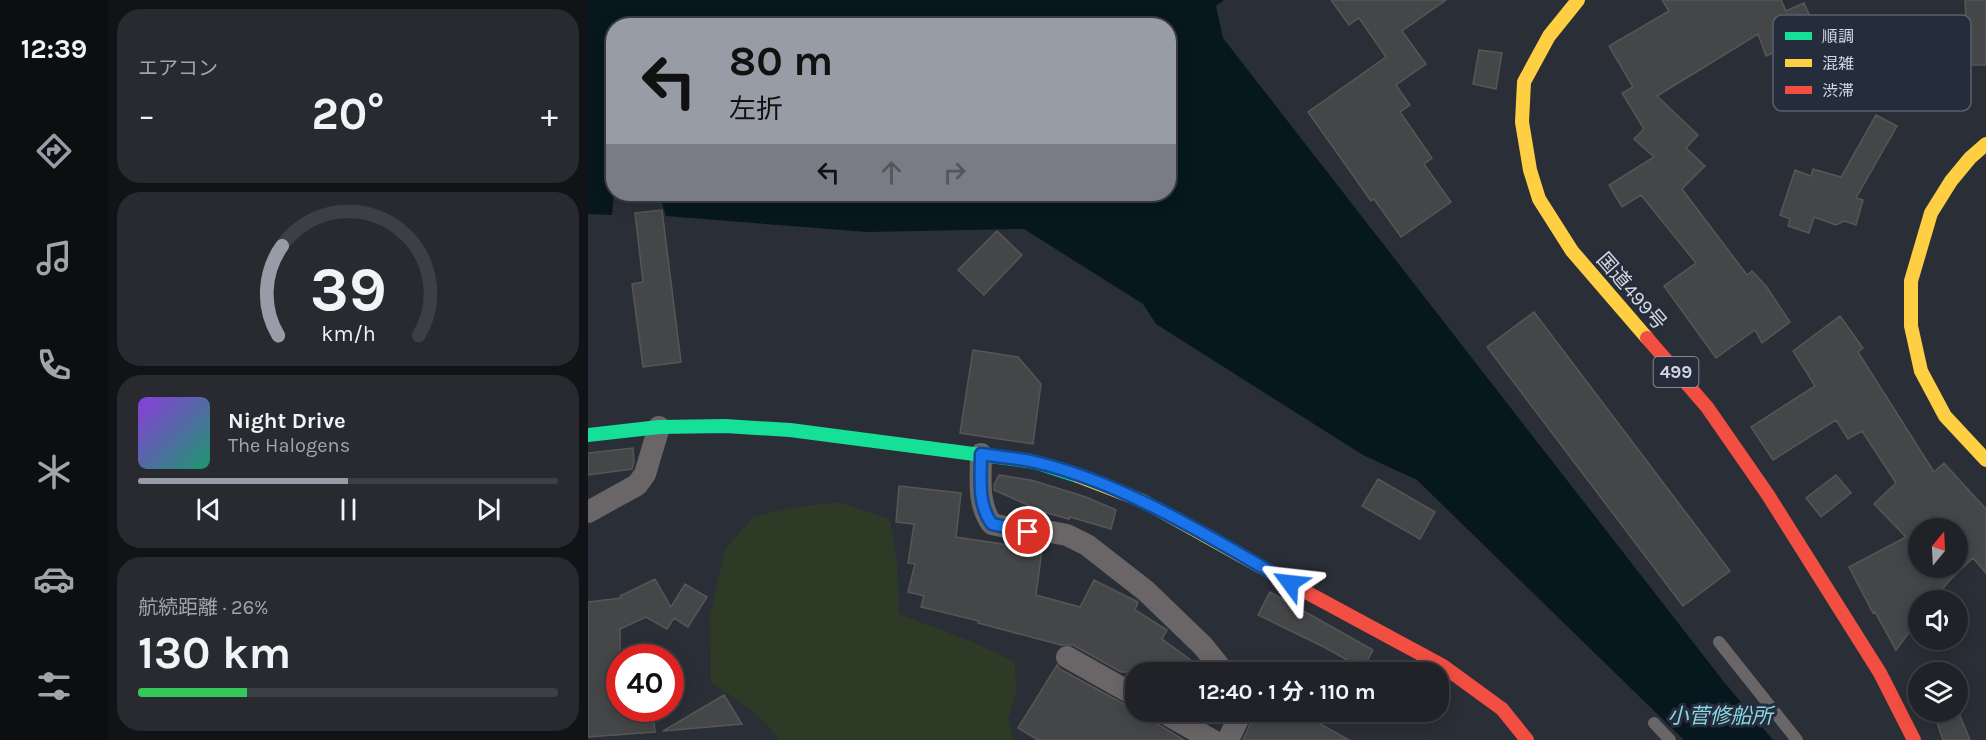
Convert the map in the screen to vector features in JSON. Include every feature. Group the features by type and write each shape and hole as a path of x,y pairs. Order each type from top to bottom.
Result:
{"main road":[{"name":"国道499号","path":"1578,0 1549,36 1524,82 1522,122 1530,170 1539,199 1572,251 1707,407 1755,475 1880,673 1914,740"},
{"path":"1986,144 1950,181 1931,213 1911,281 1911,326 1921,371 1946,416 1986,459"},
{"path":"588,435 659,427 725,426 790,430 1035,462 1092,480 1143,501 1443,666 1502,709 1527,740"}],"street":[{"path":"588,512 637,485 645,474 659,427"},
{"path":"981,454 982,504 992,524 1028,532 1059,533 1086,545 1146,591 1203,646 1216,662"},
{"path":"1067,657 1125,690"},
{"path":"1180,722 1212,740"},
{"path":"1228,740 1237,722"}],"lane":[{"path":"1719,642 1797,740"},
{"path":"1654,723 1670,740"}],"green space":[{"path":"839,502 890,519 897,564 899,614 973,642 1015,662 1016,694 1008,718 1012,740 778,740 774,732 758,716 711,682 710,616 725,549 753,517 789,508"}],"water":[{"name":"小菅修船所","path":"588,0 1224,0 1216,6 1223,38 1724,682 1773,740 1684,740 1417,480 1363,455 1156,324 1143,304 1024,229 867,232 666,216 661,201 1176,201 1176,18 606,18 606,201 613,201 612,215 588,214"}],"building":[{"path":"1331,0 1446,0 1402,31 1426,64 1396,85 1410,105 1400,112 1432,158 1424,164 1451,202 1401,237 1374,199 1371,201 1308,112 1386,57 1359,18 1349,25"},
{"path":"1662,0 1781,0 1786,11 1804,3 1809,15 1773,15 1773,53 1766,56 1758,34 1657,96 1698,135 1686,148 1705,166 1682,189 1747,275 1752,271 1766,286 1790,322 1762,343 1755,330 1716,358 1664,286 1696,263 1641,195 1622,207 1609,185 1654,157 1634,139 1644,129 1622,93 1633,87 1609,46 1669,11"},
{"path":"1965,0 1986,0 1986,65 1971,65 1971,15 1966,15"},
{"path":"1479,50 1502,53 1496,89 1473,84"},
{"path":"1876,115 1897,126 1856,198 1863,200 1856,225 1844,221 1836,225 1814,217 1809,233 1788,226 1790,219 1780,215 1795,170 1811,176 1813,169 1841,177"},
{"path":"662,210 681,362 643,367 632,284 643,282 635,213"},
{"path":"997,231 1022,255 984,295 958,270"},
{"path":"1534,312 1730,571 1683,606 1487,347"},
{"path":"1840,316 1863,348 1858,352 1934,472 1944,463 1986,509 1986,573 1973,558 1968,563 1968,518 1908,518 1908,578 1952,578 1942,590 1908,590 1908,634 1896,650 1849,567 1906,537 1874,504 1896,483 1862,431 1848,439 1836,420 1773,460 1751,427 1815,386 1793,351"},
{"path":"973,350 1018,357 1041,384 1033,444 960,433"},
{"path":"633,448 632,469 588,475 588,453"},
{"path":"999,475 1031,480 1086,497 1116,510 1111,529 1030,508 994,490"},
{"path":"1836,475 1851,493 1821,517 1806,498"},
{"path":"1378,479 1435,512 1420,539 1362,506"},
{"path":"899,486 961,493 956,537 1042,550 1036,595 1080,607 1094,580 1138,602 1135,610 1167,630 1162,639 1193,662 1125,662 1125,672 1121,672 1073,645 1061,645 921,607 924,596 908,592 915,564 908,563 914,524 896,522"},
{"path":"655,579 671,607 685,584 707,597 688,627 674,618 667,629 646,617 620,629 620,644 606,644 606,722 654,722 655,732 588,737 588,602 621,598 620,596"},
{"path":"1270,592 1373,650 1367,662 1351,662 1258,615"},
{"path":"1057,665 1060,669 1125,705 1125,722 1154,722 1184,740 1038,740 1018,728"},
{"path":"724,695 742,724 663,731 678,722 684,722 684,719"},
{"path":"1251,722 1317,722 1349,740 1243,740"},
{"path":"1937,722 1963,722 1970,740 1943,740"}],"traffic: fast":[{"path":"588,435 659,427 725,426 790,430 1035,462 1078,476"}],"traffic: slow":[{"path":"1578,0 1549,36 1524,82 1522,122 1530,170 1539,199 1572,251 1647,338"},
{"path":"1986,144 1970,158 1951,181 1931,213 1911,281 1911,326 1921,371 1945,416 1986,460"},
{"path":"1078,476 1143,501 1306,592"}],"traffic: jam":[{"path":"1647,338 1707,407 1768,495 1880,673 1914,740"},
{"path":"1306,592 1443,666 1502,709 1527,740"}],"route":[{"path":"1028,532 992,524 986,516 982,504 981,454 1035,462 1092,480 1143,501 1290,583"}]}
